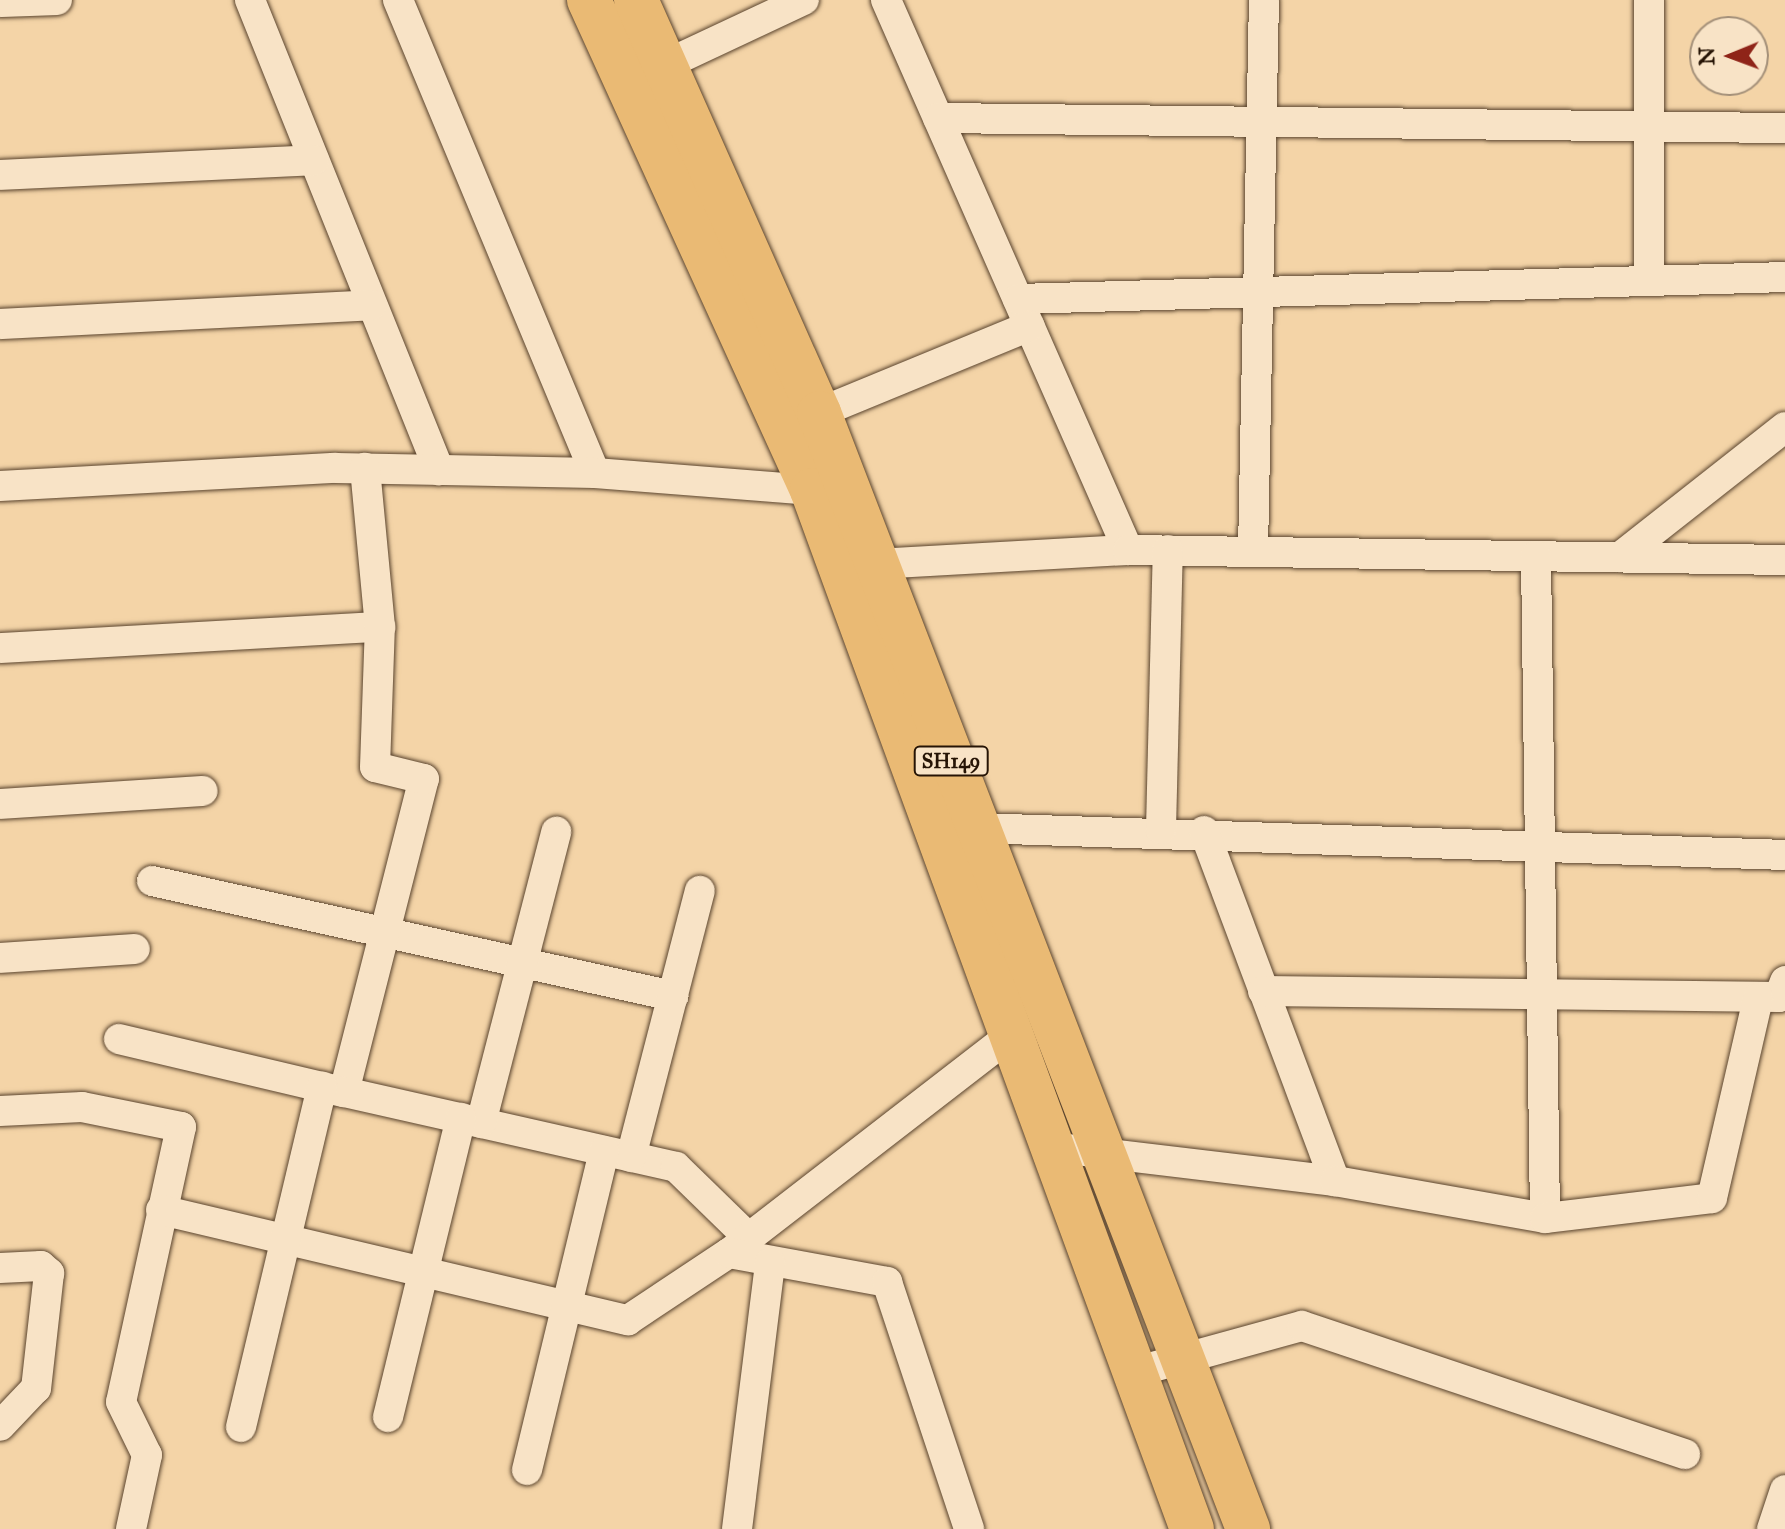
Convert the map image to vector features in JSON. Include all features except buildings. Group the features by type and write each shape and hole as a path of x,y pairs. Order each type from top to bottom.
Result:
{"main road":[{"name":"SH149","path":"589,0 645,75 801,420 876,564 1104,1154 1178,1360 1248,1529"},
{"name":"SH149","path":"636,0 645,75"},
{"name":"SH149","path":"801,420 812,490 1131,1373 1192,1529"}],"street":[{"path":"0,2 57,0"},
{"path":"250,0 439,470"},
{"path":"398,0 595,473"},
{"path":"645,75 804,0"},
{"path":"886,0 1128,550"},
{"path":"1253,551 1264,0"},
{"path":"1649,0 1646,125 1649,280"},
{"path":"938,118 1262,117 1785,128"},
{"path":"0,175 314,160"},
{"path":"801,420 1024,312 1258,287 1785,277"},
{"path":"0,324 372,305"},
{"path":"1620,557 1785,427"},
{"path":"0,486 365,468 595,473 812,490"},
{"path":"241,1427 285,1241 385,930 424,779 375,767 380,627 365,468"},
{"path":"876,564 1128,550 1785,560"},
{"path":"1161,829 1168,550"},
{"path":"1536,556 1545,1218"},
{"path":"0,648 380,627"},
{"path":"0,804 203,791"},
{"path":"977,828 1161,829 1540,850 1785,855"},
{"path":"1204,831 1335,1181"},
{"path":"388,1417 424,1270 524,960 556,832"},
{"path":"152,881 524,960 673,996"},
{"path":"527,1470 567,1305 673,996 700,891"},
{"path":"0,958 135,949"},
{"path":"1263,991 1541,999 1758,998 1779,997 1785,981"},
{"path":"1050,1147 1335,1181 1545,1218 1712,1198 1758,998"},
{"path":"161,1210 285,1241 635,1318 739,1245 1010,1036"},
{"path":"119,1039 676,1167 739,1245 770,1263 887,1282 969,1529"},
{"path":"0,1111 82,1107 181,1127 121,1402 147,1455 131,1529"},
{"path":"737,1529 770,1263"},
{"path":"0,1268 41,1266 49,1273 36,1388 0,1426"},
{"path":"1131,1373 1302,1326 1685,1454"},
{"path":"1772,1529 1785,1490"}]}
